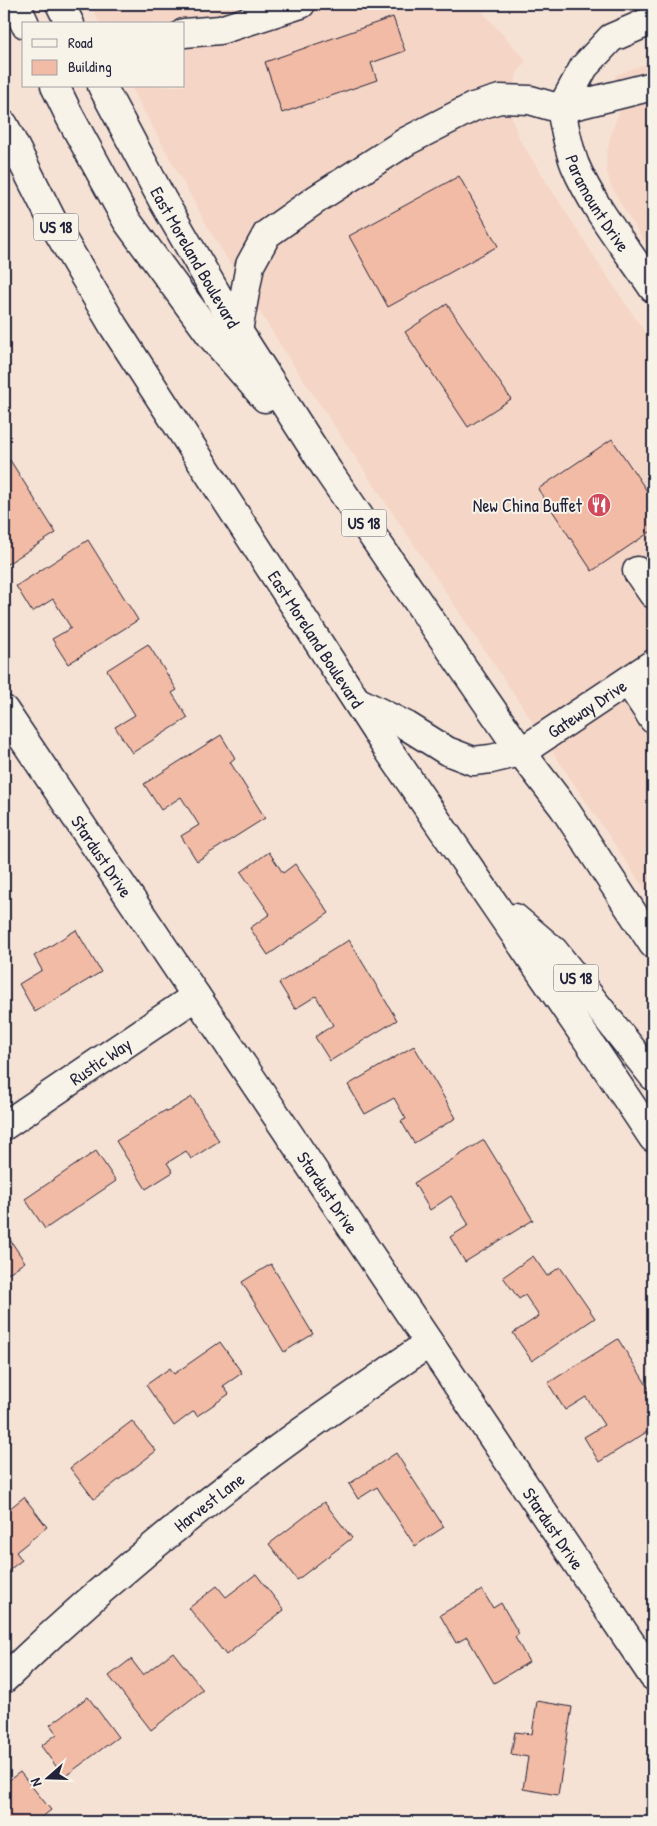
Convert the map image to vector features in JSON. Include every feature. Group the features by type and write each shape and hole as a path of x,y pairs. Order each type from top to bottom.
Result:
{"main road":[{"path":"16,4 24,22"},
{"path":"60,4 69,22"},
{"path":"185,33 220,30 302,4"},
{"path":"561,109 584,67 612,38 653,20"},
{"path":"238,331 250,266 267,234 318,198 407,141 473,107 500,99 530,100 561,109 653,86"},
{"path":"56,88 70,118 127,221 212,337 328,471"},
{"name":"East Moreland Boulevard","path":"103,88 164,201 238,331 328,471 521,752 564,808 653,944"},
{"name":"Paramount Drive","path":"561,109 568,146 576,167 599,209 653,288"},
{"name":"East Moreland Boulevard","path":"4,124 57,230 114,327 356,700 485,892 600,1057 653,1138"},
{"path":"637,571 653,594"},
{"name":"Gateway Drive","path":"356,700 407,726 447,751 473,761 491,760 521,752 653,664"},
{"path":"628,681 653,719"},
{"name":"Stardust Drive","path":"4,710 653,1676"},
{"name":"US 18","path":"485,892 554,951 653,1076"},
{"name":"Rustic Way","path":"4,1126 196,996"},
{"name":"Harvest Lane","path":"4,1679 51,1634 169,1533 300,1433 429,1343"}],"shaded area":[{"path":"90,4 480,4 485,15 526,60 517,74 513,97 512,119 520,140 653,344 653,902 286,354 211,233 142,108 132,88 185,88 185,22 99,22"},
{"path":"653,61 653,255 611,186 607,173 606,156 612,130 620,110 620,91 615,75"}],"building":[{"path":"393,17 405,51 371,63 377,80 282,113 265,62"},
{"path":"459,176 498,246 388,307 349,236"},
{"path":"447,304 511,399 468,427 405,332"},
{"path":"612,439 653,500 653,530 592,571 538,489"},
{"path":"10,460 56,533 4,566 4,464"},
{"path":"88,540 138,620 68,664 52,639 71,628 53,599 32,612 16,586"},
{"path":"148,644 177,690 172,693 188,718 132,753 115,727 135,715 107,670"},
{"path":"221,735 235,758 230,762 265,818 197,861 181,836 199,825 181,797 161,810 144,784"},
{"path":"269,852 283,873 295,864 329,913 268,955 250,928 270,914 241,872"},
{"path":"76,930 101,972 35,1012 19,984 42,970 34,956"},
{"path":"349,940 397,1020 330,1061 315,1037 333,1025 316,996 295,1009 279,983"},
{"path":"414,1046 456,1118 414,1143 401,1121 406,1119 394,1098 365,1114 348,1085"},
{"path":"192,1097 219,1141 191,1159 186,1151 167,1163 173,1172 146,1189 116,1141 166,1110 167,1112"},
{"path":"484,1140 533,1220 465,1262 450,1237 469,1225 451,1196 430,1210 414,1183"},
{"path":"96,1151 116,1181 45,1229 25,1199"},
{"path":"4,1231 25,1262 4,1276"},
{"path":"533,1256 547,1276 560,1267 595,1318 532,1361 513,1333 539,1316 525,1295 519,1299 503,1277"},
{"path":"271,1264 313,1334 284,1352 242,1282"},
{"path":"618,1339 653,1395 653,1428 599,1462 584,1437 604,1425 586,1397 565,1410 548,1383"},
{"path":"220,1342 242,1373 223,1386 229,1394 197,1416 194,1411 174,1426 146,1385 170,1368 174,1374"},
{"path":"132,1421 156,1451 94,1499 70,1468"},
{"path":"396,1453 444,1527 415,1546 377,1487 358,1499 349,1484"},
{"path":"24,1497 47,1527 16,1552 22,1560 4,1574 4,1513"},
{"path":"324,1502 352,1538 297,1580 269,1544"},
{"path":"256,1574 284,1610 226,1655 189,1608 217,1586 226,1597"},
{"path":"482,1590 493,1608 501,1603 519,1634 515,1637 529,1662 494,1683 467,1637 456,1643 440,1615"},
{"path":"173,1652 203,1690 151,1730 109,1676 131,1659 143,1675"},
{"path":"88,1697 118,1737 64,1777 41,1746 57,1734 50,1725"},
{"path":"537,1701 572,1707 558,1795 523,1789 528,1757 511,1754 515,1732 532,1734"},
{"path":"20,1772 51,1810 36,1822 4,1822 4,1784"}],"place":[{"name":"New China Buffet","path":"599,505"}]}
